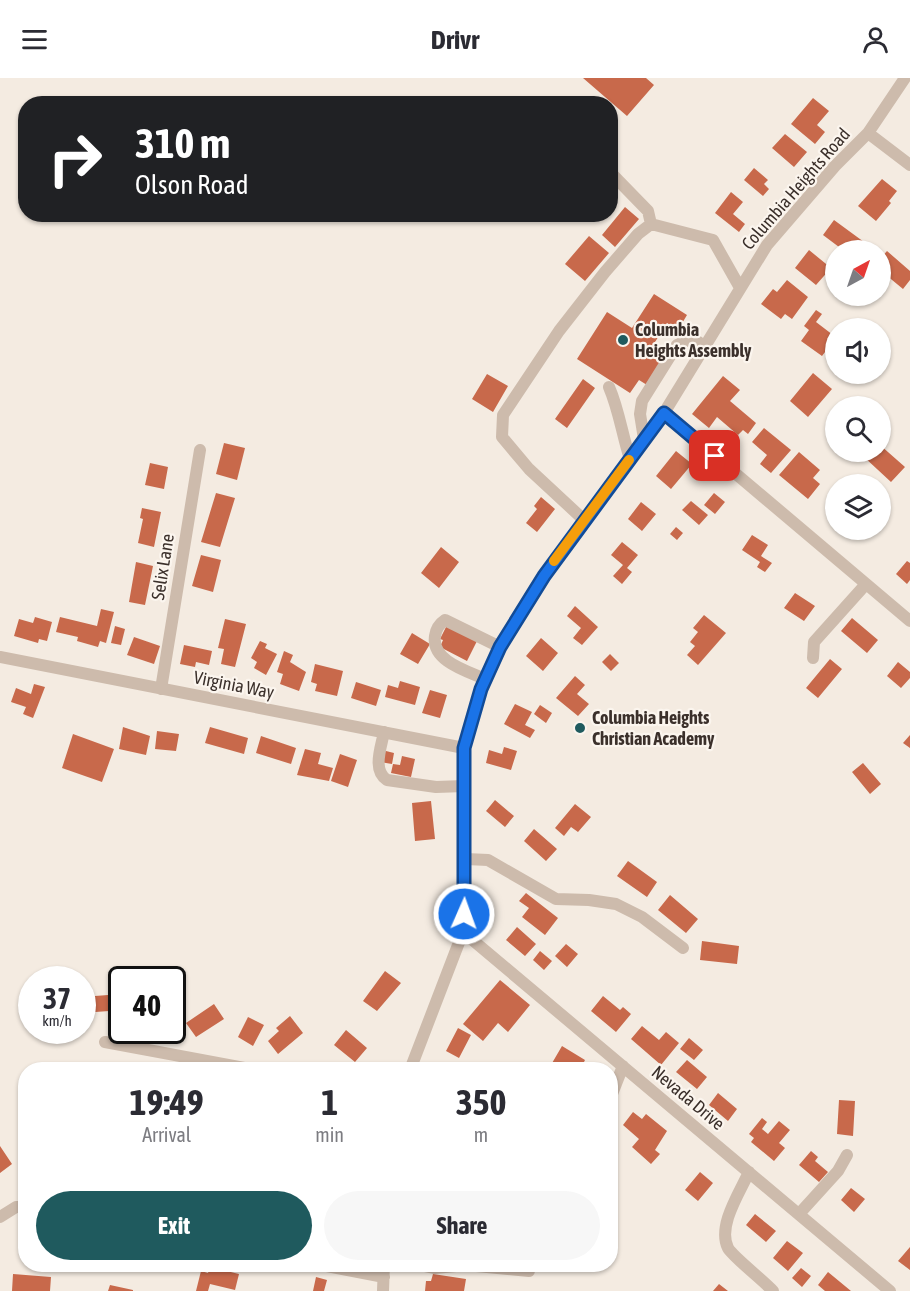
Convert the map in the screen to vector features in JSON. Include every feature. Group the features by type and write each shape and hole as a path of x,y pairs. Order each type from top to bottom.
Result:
{"street":[{"name":"Columbia Heights Road","path":"413,1062 463,932 466,859 464,748 485,679 500,647 544,576 664,413 739,286 767,245 835,166 868,133 905,78"},
{"path":"868,133 910,165"},
{"path":"618,180 648,211 651,224"},
{"path":"651,224 713,240 739,286"},
{"path":"584,520 529,469 502,437 503,415 565,322 638,234 651,224"},
{"path":"644,439 640,414 642,401 677,345 693,338 704,346"},
{"path":"609,387 619,412 622,435 630,459"},
{"path":"664,413 910,621"},
{"name":"Selix Lane","path":"161,689 201,450"},
{"path":"813,658 814,642 866,584"},
{"path":"485,679 452,664 441,655 435,644 435,633 445,620 500,647"},
{"name":"Virginia Way","path":"2,660 464,748"},
{"path":"384,732 378,768 381,776 387,780 436,787 464,786"},
{"path":"466,859 488,860 556,899 590,900 616,904 642,917 683,948"},
{"name":"Nevada Drive","path":"463,932 890,1291"},
{"path":"105,1042 213,1062"},
{"path":"618,1079 623,1066"},
{"path":"799,1214 838,1171 847,1155"},
{"path":"749,1172 730,1214 726,1231 728,1249 773,1291"},
{"path":"0,1217 18,1207"},
{"path":"383,1291 384,1272"}],"building":[{"path":"583,78 646,78 654,85 627,116 618,108 618,96 604,96"},
{"path":"813,98 829,111 817,125 825,132 815,144 791,124"},
{"path":"785,134 807,152 794,167 772,148"},
{"path":"754,168 768,180 764,184 769,189 763,196 744,180"},
{"path":"882,179 897,191 889,201 891,203 876,221 858,206"},
{"path":"731,192 743,202 733,214 745,224 739,232 715,213"},
{"path":"625,207 639,219 615,247 602,235 613,222 618,222 618,216"},
{"path":"834,220 861,240 830,240 823,235"},
{"path":"589,236 609,253 585,281 565,264"},
{"path":"809,250 825,263 825,275 816,285 795,268"},
{"path":"891,254 910,271 910,280 903,289 891,279"},
{"path":"787,280 808,297 792,319 785,314 781,319 761,304 773,289 777,292"},
{"name":"Columbia Heights Assembly","path":"654,294 687,315 678,330 667,323 650,350 664,359 647,385 639,380 630,393 577,359 607,312 632,328"},
{"path":"816,310 822,314 816,322 825,329 825,352 822,356 801,341 809,330 804,326"},
{"path":"813,373 832,389 808,417 790,401"},
{"path":"487,374 508,386 493,412 472,399"},
{"path":"723,376 740,390 730,401 756,423 748,434 743,430 738,435 717,417 709,428 692,414"},
{"path":"583,379 595,388 567,428 555,419"},
{"path":"764,428 791,450 771,473 760,464 767,455 752,442"},
{"path":"224,443 245,448 237,480 216,474"},
{"path":"676,451 692,464 671,489 656,476"},
{"path":"799,452 820,470 813,478 820,484 808,499 779,475"},
{"path":"891,455 905,467 891,482 891,474 882,474 869,462 891,462"},
{"path":"150,463 168,467 164,489 145,485"},
{"path":"216,493 235,498 220,547 201,542"},
{"path":"714,493 725,502 715,514 704,505"},
{"path":"541,497 555,509 537,532 526,523 537,509 534,506"},
{"path":"691,501 708,515 699,525 682,510"},
{"path":"641,502 656,514 642,531 628,519"},
{"path":"142,508 161,512 154,547 138,543 143,519 140,518"},
{"path":"676,527 683,533 677,540 670,534"},
{"path":"752,535 768,545 761,556 772,563 765,572 757,567 760,562 742,550"},
{"path":"622,542 638,555 627,568 632,572 622,584 613,576 623,565 611,555"},
{"path":"441,547 459,562 439,588 421,573"},
{"path":"201,555 221,560 213,592 192,586"},
{"path":"907,561 910,563 910,580 907,584 896,574"},
{"path":"136,562 153,566 145,605 129,602"},
{"path":"795,593 815,606 804,621 784,608"},
{"path":"575,606 598,627 582,645 573,638 581,628 567,616"},
{"path":"101,609 114,612 106,643 100,641 98,647 77,641 78,637 56,632 60,617 97,626"},
{"path":"704,615 726,633 698,665 687,655 695,646 690,642 698,632 693,628"},
{"path":"35,617 52,622 47,641 39,639 38,643 14,636 19,619 33,623"},
{"path":"852,618 878,640 867,653 841,631"},
{"path":"225,619 246,624 235,667 221,664 224,649 218,648"},
{"path":"447,625 477,641 467,661 440,647 443,640 440,639"},
{"path":"115,626 125,629 121,645 111,643"},
{"path":"412,633 430,644 418,664 400,654"},
{"path":"134,637 160,646 154,664 127,655"},
{"path":"541,638 558,653 543,671 526,656"},
{"path":"260,641 267,644 265,648 277,654 266,675 254,668 257,662 251,658"},
{"path":"184,645 212,651 209,665 196,662 195,667 180,664"},
{"path":"284,651 293,655 290,662 306,672 299,691 280,684 283,674 277,672"},
{"path":"610,654 619,663 611,671 602,662"},
{"path":"830,659 842,669 818,698 806,688"},
{"path":"898,662 910,672 910,678 901,688 887,676"},
{"path":"315,664 343,671 337,696 315,691 317,684 311,682"},
{"path":"575,676 585,685 577,694 589,704 578,716 556,698"},
{"path":"400,681 420,687 415,705 385,697 388,685 398,688"},
{"path":"356,682 381,690 376,706 351,698"},
{"path":"34,684 45,687 33,718 23,714 26,707 11,702 16,688 31,694"},
{"path":"430,690 447,695 440,718 422,713"},
{"path":"515,704 532,712 525,725 535,730 530,738 504,724"},
{"path":"540,705 552,713 546,723 534,714"},
{"path":"123,727 150,736 146,755 119,749"},
{"path":"210,727 248,738 244,754 205,743"},
{"path":"157,731 179,734 176,751 155,749"},
{"path":"73,734 114,749 102,782 62,768"},
{"path":"910,735 910,748 903,743"},
{"path":"261,736 296,748 291,764 256,753"},
{"path":"504,747 517,751 511,770 486,763 489,750 502,754"},
{"path":"305,749 321,753 318,764 333,768 329,781 297,775"},
{"path":"382,750 394,753 392,764 380,762"},
{"path":"340,754 357,760 348,787 331,781"},
{"path":"402,756 415,759 411,777 391,773 393,764 400,765"},
{"path":"863,763 881,784 870,794 852,772"},
{"path":"495,800 514,816 505,827 486,811"},
{"path":"431,801 435,839 415,841 412,803"},
{"path":"575,804 591,817 578,832 571,827 564,836 555,828"},
{"path":"534,829 557,849 546,861 524,841"},
{"path":"628,861 657,882 647,897 617,876"},
{"path":"526,893 558,918 545,935 522,917 529,908 519,901"},
{"path":"670,895 698,919 686,933 658,910"},
{"path":"517,927 536,944 525,956 506,940"},
{"path":"702,941 739,946 737,964 700,960"},
{"path":"566,944 578,954 567,967 555,956"},
{"path":"540,951 552,961 544,970 533,960"},
{"path":"385,971 401,983 377,1011 363,1001"},
{"path":"500,980 530,1005 508,1032 498,1023 483,1041 463,1024"},
{"path":"108,995 108,1011 96,1012 96,996"},
{"path":"603,996 620,1010 623,1007 631,1014 616,1032 591,1011"},
{"path":"214,1004 224,1019 196,1037 186,1023"},
{"path":"290,1016 303,1033 278,1054 268,1041 279,1031 276,1028"},
{"path":"248,1017 264,1025 253,1046 238,1037"},
{"path":"642,1026 659,1040 666,1032 679,1043 661,1065 631,1039"},
{"path":"458,1028 471,1035 459,1058 446,1051"},
{"path":"346,1030 367,1048 355,1062 334,1045"},
{"path":"689,1038 703,1050 694,1060 680,1049"},
{"path":"562,1046 585,1060 584,1062 553,1062"},
{"path":"687,1060 707,1077 697,1089 676,1072"},
{"path":"718,1093 737,1109 728,1121 709,1105"},
{"path":"839,1100 855,1101 853,1136 837,1134"},
{"path":"633,1112 642,1119 646,1114 667,1131 655,1150 660,1154 651,1164 632,1147 639,1139 623,1125"},
{"path":"762,1118 767,1122 762,1129 768,1134 779,1121 790,1130 779,1143 785,1148 774,1161 751,1142 754,1138 749,1134"},
{"path":"0,1146 12,1164 0,1173"},
{"path":"811,1151 818,1157 815,1161 828,1172 819,1182 799,1165"},
{"path":"700,1172 713,1183 698,1201 685,1190"},
{"path":"851,1188 865,1199 854,1212 841,1200"},
{"path":"755,1214 776,1231 766,1242 746,1225"},
{"path":"787,1241 803,1253 788,1271 773,1258"},
{"path":"910,1247 910,1270 898,1261"},
{"path":"801,1268 811,1276 802,1287 792,1278"},
{"path":"201,1272 239,1274 235,1290 210,1284 208,1291 196,1291"},
{"path":"828,1272 851,1291 825,1291 818,1285"},
{"path":"13,1274 51,1277 50,1291 12,1291"},
{"path":"433,1274 466,1279 464,1291 425,1291 426,1281 431,1281"},
{"path":"316,1277 327,1280 324,1291 313,1291"},
{"path":"719,1284 728,1291 713,1291"},
{"path":"110,1285 133,1290 133,1291 108,1291"}],"slow traffic":[{"path":"554,561 629,460"}],"place":[{"name":"Columbia Heights Assembly","path":"623,340"},
{"name":"Columbia Heights Christian Academy","path":"580,728"}],"route":[{"path":"464,914 466,859 464,748 481,689 500,647 544,576 664,413 715,456"}]}
